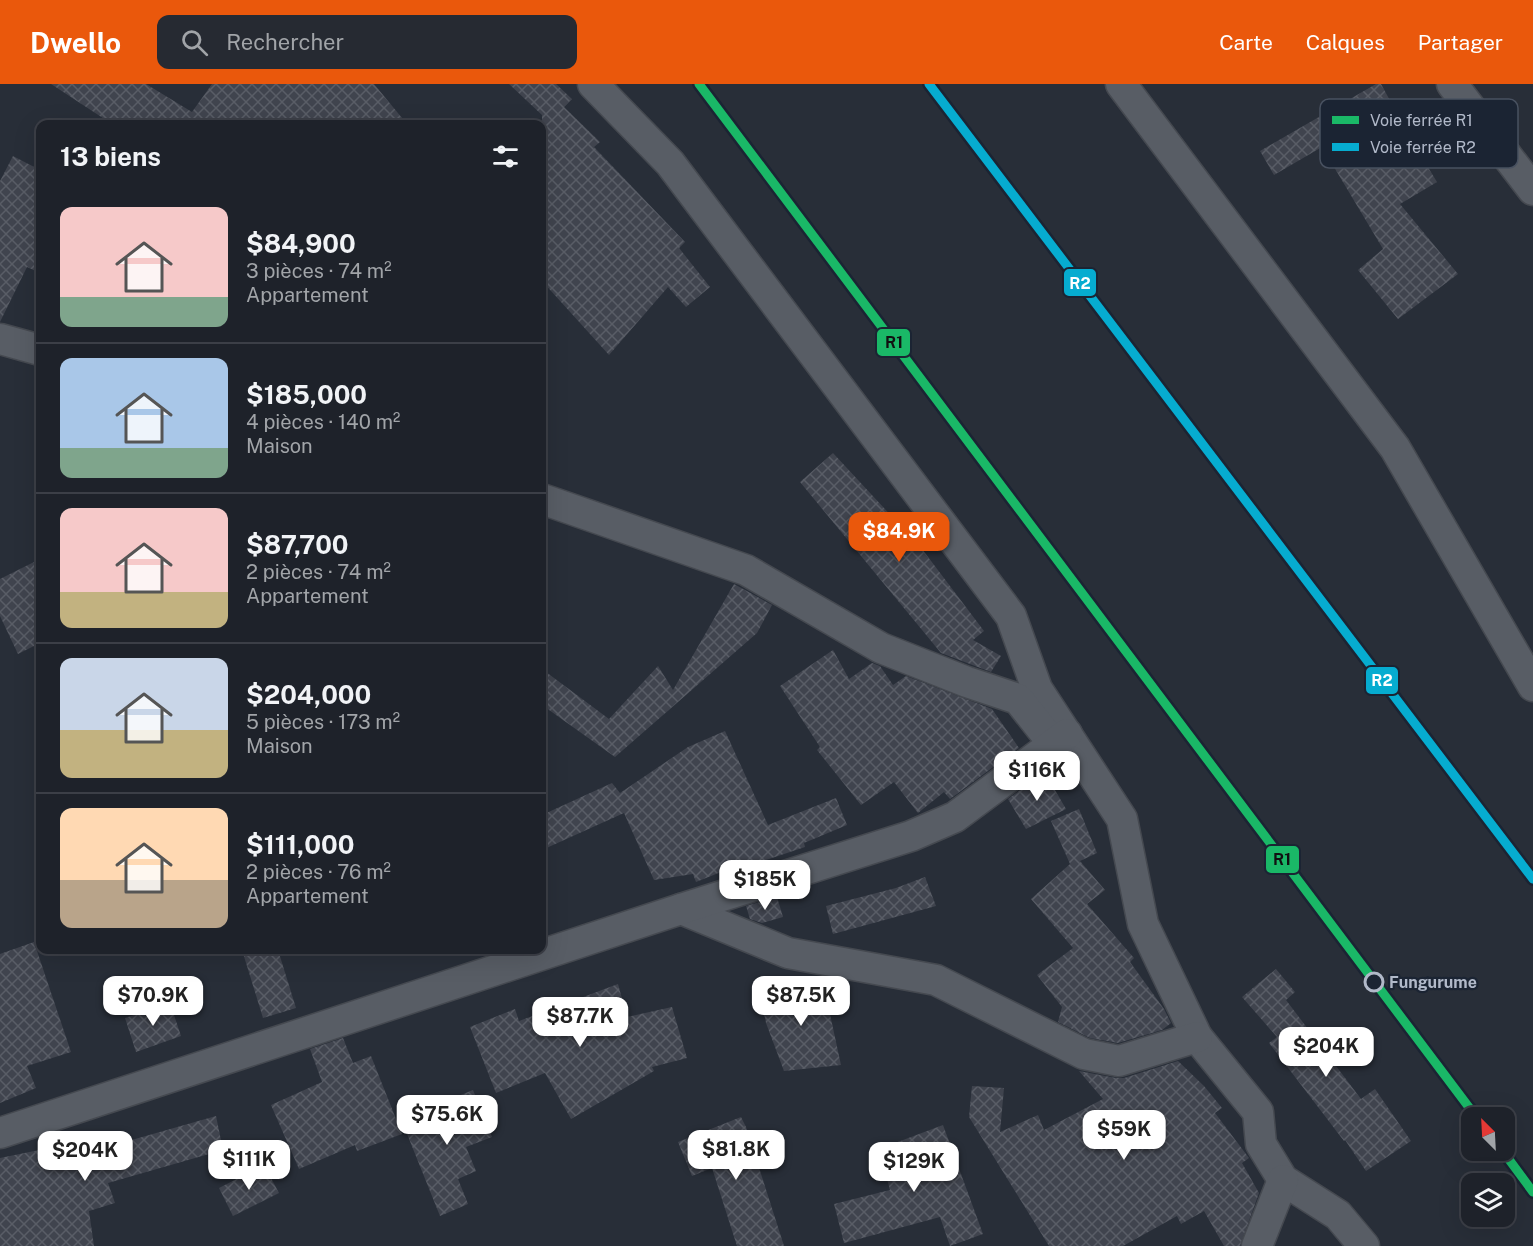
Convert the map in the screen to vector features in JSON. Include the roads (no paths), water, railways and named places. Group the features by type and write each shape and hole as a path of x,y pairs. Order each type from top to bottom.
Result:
{"street":[{"path":"593,84 670,163 1011,616 1037,689 1061,739"},
{"path":"1121,84 1395,448 1533,686"},
{"path":"1452,84 1463,99"},
{"path":"1516,168 1533,190"},
{"path":"0,339 36,349"},
{"path":"546,500 746,570 881,648 967,682 1018,699 1061,739 1122,819 1143,924 1197,1037 1258,1112 1262,1144 1283,1180 1338,1215 1364,1246"},
{"path":"546,953 920,832 955,817 1061,739"},
{"path":"681,909 788,953 936,980 1083,1054 1119,1061 1197,1037"},
{"path":"0,1133 544,954"},
{"path":"1257,1246 1283,1180"}],"railway":[{"path":"929,84 1533,879"}],"rail line":[{"name":"R1","path":"699,84 1469,1107"},
{"name":"R2","path":"929,84 1533,879"},
{"name":"R1","path":"1510,1161 1533,1192"}],"place":[{"name":"Fungurume","path":"1374,982"}]}
